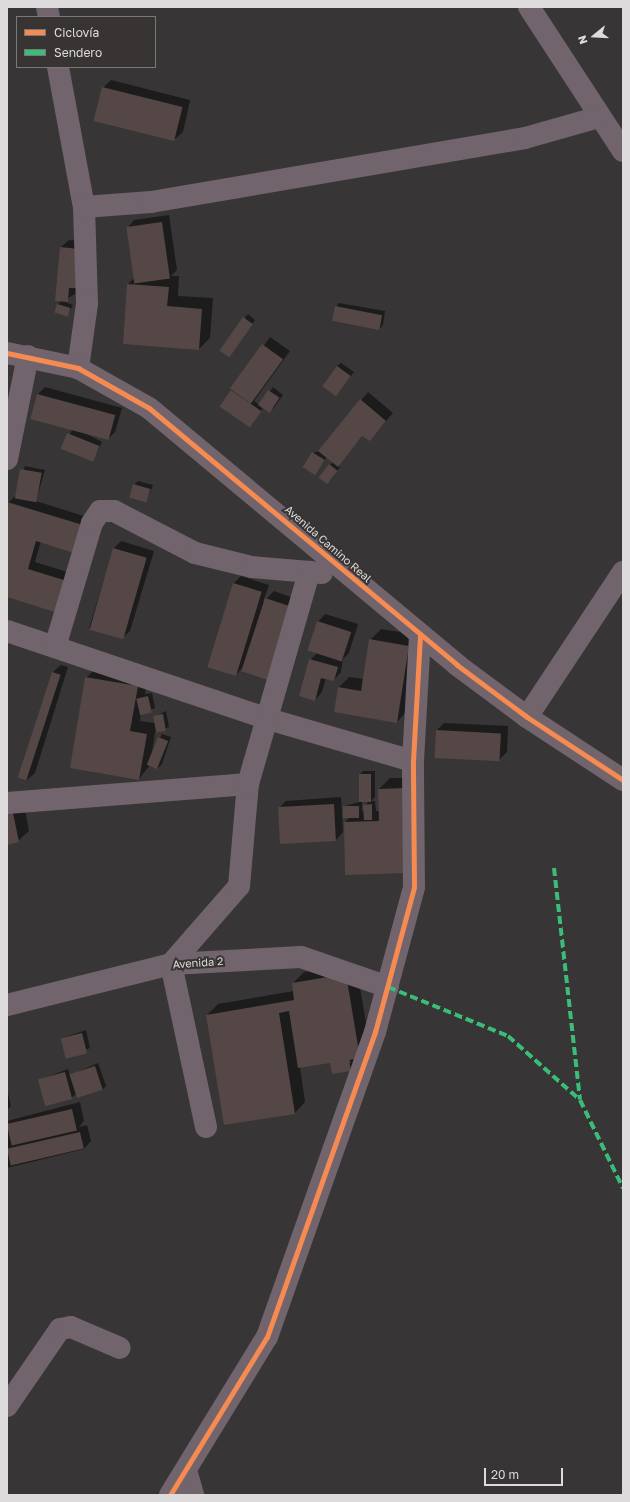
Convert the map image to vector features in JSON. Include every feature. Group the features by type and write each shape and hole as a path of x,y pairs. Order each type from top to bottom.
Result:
{"street":[{"path":"528,7 599,117 623,151"},
{"path":"58,68 84,207 87,304 78,368"},
{"path":"84,207 151,202 517,140 599,117"},
{"name":"Avenida Camino Real","path":"7,353 28,356 78,368 149,408 420,634 527,717 623,780"},
{"path":"7,459 28,356"},
{"path":"55,647 92,523 100,511 114,511 195,552 252,567 349,576"},
{"path":"206,1127 171,964 239,886 248,784 268,719 309,572"},
{"path":"527,717 623,572"},
{"path":"7,631 268,719 413,761"},
{"path":"170,1495 267,1337 388,987 414,887 413,761 420,634"},
{"path":"7,803 248,784"},
{"name":"Avenida 2","path":"7,1005 171,964 301,957 388,987"},
{"path":"7,1406 60,1329 71,1328 120,1348"},
{"path":"186,1470 193,1495"}],"building":[{"path":"102,87 183,107 174,141 94,121"},
{"path":"162,222 170,278 134,283 126,227"},
{"path":"60,247 79,249 76,288 69,288 68,302 55,301"},
{"path":"127,284 169,287 167,306 202,309 199,350 123,344"},
{"path":"57,304 70,308 68,317 54,313"},
{"path":"335,306 382,315 379,330 332,321"},
{"path":"243,317 253,324 229,357 219,351"},
{"path":"262,344 283,359 251,404 230,388"},
{"path":"337,366 351,376 336,396 322,386"},
{"path":"231,390 261,411 250,428 220,406"},
{"path":"268,390 280,398 270,413 258,405"},
{"path":"37,394 115,415 109,440 30,419"},
{"path":"360,399 386,421 370,441 362,436 338,467 318,451"},
{"path":"67,433 99,446 93,462 61,449"},
{"path":"312,452 325,460 315,475 302,467"},
{"path":"329,464 338,471 327,484 319,477"},
{"path":"20,469 42,473 36,502 15,499"},
{"path":"133,484 150,489 146,502 129,497"},
{"path":"7,502 83,525 74,553 36,541 28,569 67,581 58,613 7,597"},
{"path":"113,548 147,558 123,639 90,630"},
{"path":"233,583 262,592 236,676 207,667"},
{"path":"265,598 292,607 268,680 241,671"},
{"path":"317,621 351,632 342,662 307,650"},
{"path":"369,639 409,646 397,723 334,712 338,687 361,691"},
{"path":"309,659 338,667 334,681 321,678 315,701 299,696"},
{"path":"52,672 61,675 26,780 18,778"},
{"path":"85,677 138,686 130,731 147,734 139,780 70,768"},
{"path":"148,696 152,713 140,715 136,699"},
{"path":"163,714 166,731 156,732 153,716"},
{"path":"436,730 501,733 499,761 435,758"},
{"path":"158,737 168,741 157,769 147,765"},
{"path":"359,774 371,774 371,802 359,802"},
{"path":"406,788 408,873 345,875 344,822 379,821 378,789"},
{"path":"334,804 336,841 280,844 278,807"},
{"path":"372,804 372,820 364,820 363,805"},
{"path":"343,806 359,806 359,818 343,818"},
{"path":"12,808 19,842 7,845 7,809"},
{"path":"346,974 360,1058 349,1060 351,1071 332,1074 330,1063 298,1068 289,1011 279,1013 295,1114 224,1125 206,1015 294,1000 292,983"},
{"path":"82,1033 87,1053 66,1059 61,1038"},
{"path":"95,1066 103,1090 77,1098 69,1074"},
{"path":"65,1072 72,1099 45,1106 38,1079"},
{"path":"72,1109 77,1130 12,1146 7,1124"},
{"path":"80,1132 84,1149 11,1165 7,1149"}],"marked path":[{"path":"554,868 580,1100 623,1188"},
{"path":"388,987 508,1036 580,1100"}],"cycle path":[{"path":"7,353 78,368 149,408 457,665 527,717 623,780"},
{"path":"170,1495 267,1337 375,1032 414,887 413,761 420,634"}]}
